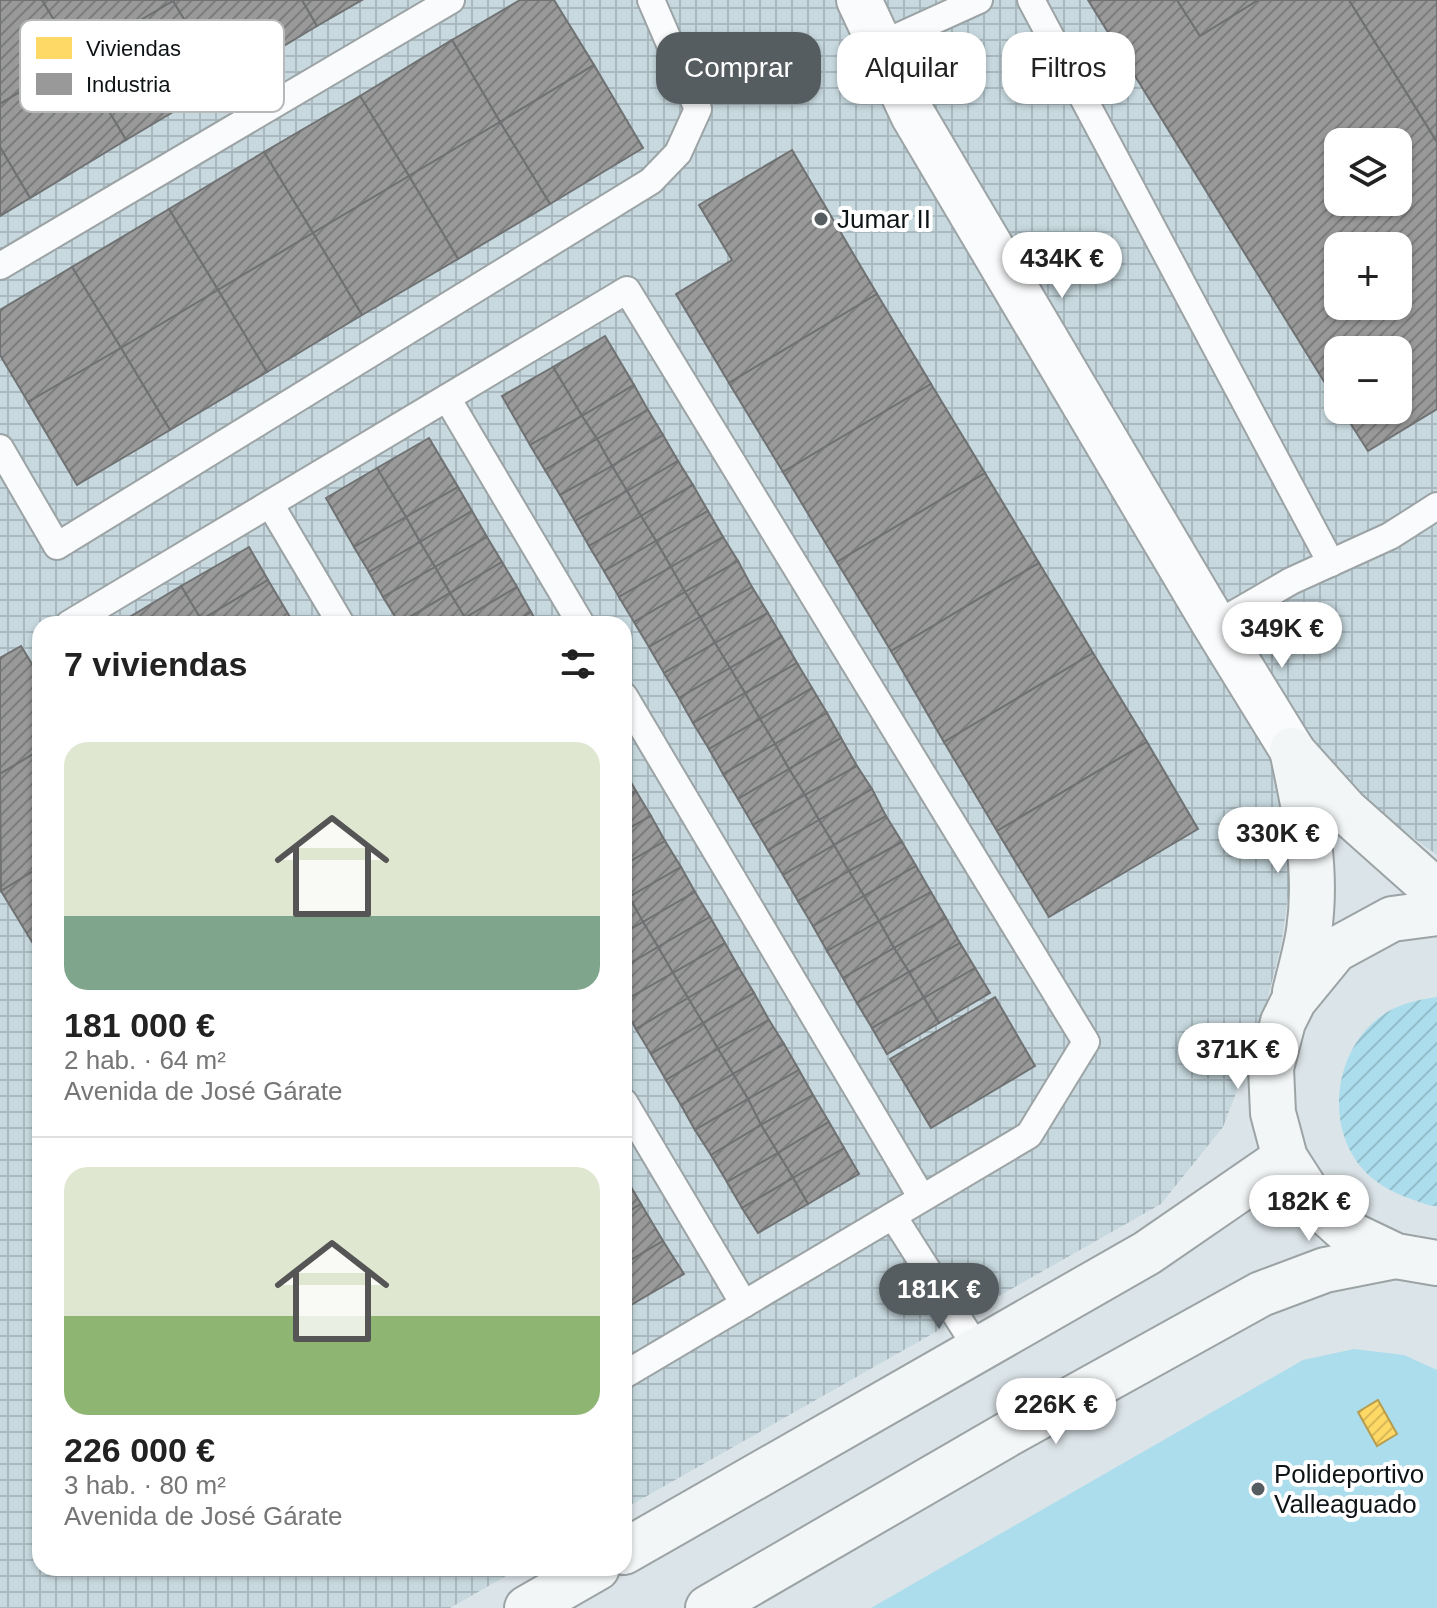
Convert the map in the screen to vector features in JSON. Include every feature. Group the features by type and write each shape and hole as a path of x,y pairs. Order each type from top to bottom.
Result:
{"main road":[{"path":"1292,750 1346,811 1437,892"},
{"path":"1292,750 1309,831 1313,882 1309,931 1294,1000"},
{"path":"1416,1260 1350,1234 1312,1200 1285,1158 1273,1113 1271,1068 1283,1022 1294,1000 1335,950 1392,919 1437,913"},
{"path":"632,1547 1147,1253 1285,1158"},
{"path":"708,1608 1008,1434 1261,1294 1325,1270 1416,1260"},
{"path":"527,1608 583,1576"}],"street":[{"path":"859,0 874,32"},
{"path":"908,104 1292,750"}],"lane":[{"path":"284,98 451,0"},
{"path":"0,448 57,546 651,181 678,153 698,109 651,0"},
{"path":"909,32 979,0"},
{"path":"1031,0 1331,563"},
{"path":"0,266 261,112"},
{"path":"82,616 627,290 1086,1042 1029,1135 632,1370"},
{"path":"447,398 576,616"},
{"path":"270,504 336,616"},
{"path":"1215,625 1291,581 1390,536 1437,506"},
{"path":"632,709 922,1198"},
{"path":"632,1115 744,1304"},
{"path":"893,1216 977,1348"}],"shaded area":[{"path":"0,0 1437,0 1437,855 1383,816 1293,861 1281,946 1258,1036 1223,1127 1161,1204 632,1504 632,616 32,616 32,1576 506,1576 450,1608 0,1608"},
{"path":"1437,997 1437,1206 1432,1206 1386,1188 1356,1161 1340,1119 1339,1096 1351,1052 1364,1033 1393,1009"},
{"name":"Polideportivo Valleaguado","path":"1354,1349 1404,1355 1437,1370 1437,1608 871,1608 1303,1360"}],"building: Viviendas":[{"path":"1378,1400 1397,1434 1377,1446 1358,1412"}],"building: Industria":[{"path":"0,0 42,0 54,20 20,20 20,92 0,104"},
{"path":"42,0 173,1 141,20 54,20"},
{"path":"302,0 317,26 284,46 284,20 184,20 173,1"},
{"path":"302,0 362,0 317,26"},
{"path":"520,0 554,0 594,65 500,122 452,40"},
{"path":"1088,0 1177,0 1200,36 1258,0 1349,0 1437,142 1437,409 1368,451 1351,424 1412,424 1412,336 1324,336 1324,381 1135,76 1135,32 1108,32"},
{"path":"1177,0 1258,0 1200,36"},
{"path":"1349,0 1437,0 1437,142"},
{"path":"173,1 184,20 141,20"},
{"path":"452,40 500,122 409,176 360,96"},
{"path":"594,65 643,148 550,204 500,122"},
{"path":"20,92 20,112 109,112 126,140 30,198 0,147 0,104"},
{"path":"360,96 409,176 313,233 264,152"},
{"path":"109,112 173,112 126,140"},
{"path":"500,122 550,204 458,259 409,176"},
{"path":"0,147 30,198 0,216"},
{"path":"792,150 877,294 729,383 676,294 732,260 699,205"},
{"path":"264,152 313,233 218,290 169,209"},
{"path":"409,176 458,259 362,315 313,233"},
{"path":"169,209 218,290 121,348 72,267"},
{"path":"313,233 362,315 267,372 218,290"},
{"path":"72,267 121,348 28,402 0,355 0,310"},
{"path":"218,290 267,372 170,430 121,348"},
{"path":"877,294 931,384 783,472 729,383"},
{"path":"605,336 634,385 582,416 553,367"},
{"path":"121,348 170,430 77,485 28,402"},
{"path":"553,367 582,416 530,445 502,396"},
{"path":"931,384 985,473 837,562 783,472"},
{"path":"634,385 648,410 597,439 582,416"},
{"path":"648,410 663,435 612,466 597,439"},
{"path":"582,416 597,439 545,470 530,445"},
{"path":"663,435 678,461 627,491 612,466"},
{"path":"429,438 458,487 406,517 377,468"},
{"path":"597,439 612,466 560,495 545,470"},
{"path":"678,461 693,485 641,516 627,491"},
{"path":"612,466 627,491 575,521 560,495"},
{"path":"377,468 406,517 354,547 326,498"},
{"path":"985,473 1039,563 891,651 837,562"},
{"path":"693,485 708,511 656,541 641,516"},
{"path":"458,487 472,511 420,542 406,517"},
{"path":"627,491 641,516 589,546 575,521"},
{"path":"472,511 487,537 435,567 420,542"},
{"path":"708,511 723,537 671,567 656,541"},
{"path":"641,516 656,541 604,571 589,546"},
{"path":"406,517 420,542 369,572 354,547"},
{"path":"487,537 502,562 450,593 435,567"},
{"path":"723,537 738,561 685,592 671,567"},
{"path":"656,541 671,567 619,597 604,571"},
{"path":"420,542 435,567 383,597 369,572"},
{"path":"249,547 268,580 208,616 199,616 181,586"},
{"path":"738,561 752,587 700,617 685,592"},
{"path":"502,562 517,587 468,616 464,616 450,593"},
{"path":"1039,563 1093,653 944,742 891,651"},
{"path":"435,567 450,593 411,616 395,616 383,597"},
{"path":"671,567 685,592 634,622 619,597"},
{"path":"268,580 289,616 208,616"},
{"path":"181,586 199,616 131,616"},
{"path":"517,587 531,612 524,616 468,616"},
{"path":"752,587 768,613 715,643 700,617"},
{"path":"685,592 700,617 649,647 634,622"},
{"path":"450,593 464,616 412,616"},
{"path":"768,613 782,637 730,668 715,643"},
{"path":"700,617 715,643 664,673 649,647"},
{"path":"782,637 797,663 745,693 730,668"},
{"path":"715,643 730,668 679,698 664,673"},
{"path":"21,646 32,664 32,755 0,774 0,658"},
{"path":"1093,653 1147,742 997,831 944,742"},
{"path":"797,663 812,688 760,719 745,693"},
{"path":"730,668 745,693 693,723 679,698"},
{"path":"812,688 827,713 775,744 760,719"},
{"path":"745,693 760,719 709,749 693,723"},
{"path":"827,713 841,738 789,769 775,744"},
{"path":"760,719 775,744 723,774 709,749"},
{"path":"841,738 857,766 805,795 789,769"},
{"path":"1147,742 1198,829 1049,917 997,831"},
{"path":"775,744 789,769 738,799 723,774"},
{"path":"32,755 32,872 1,891 0,774"},
{"path":"857,766 872,789 819,820 805,795"},
{"path":"789,769 805,795 753,825 738,799"},
{"path":"872,789 886,816 834,845 819,820"},
{"path":"636,791 651,816 632,827 632,793"},
{"path":"805,795 819,820 768,850 753,825"},
{"path":"651,816 665,841 632,860 632,827"},
{"path":"886,816 902,842 849,871 834,845"},
{"path":"819,820 834,845 783,875 768,850"},
{"path":"665,841 681,867 632,895 632,860"},
{"path":"902,842 916,866 864,896 849,871"},
{"path":"834,845 849,871 798,901 783,875"},
{"path":"916,866 931,892 879,921 864,896"},
{"path":"681,867 695,892 643,922 632,902 632,895"},
{"path":"849,871 864,896 813,926 798,901"},
{"path":"32,872 32,942 1,891"},
{"path":"695,892 710,917 658,947 643,922"},
{"path":"931,892 946,918 894,948 879,921"},
{"path":"864,896 879,921 827,951 813,926"},
{"path":"632,902 643,922 632,928"},
{"path":"710,917 725,943 673,973 658,947"},
{"path":"946,918 960,943 909,972 894,948"},
{"path":"879,921 894,948 843,978 827,951"},
{"path":"643,922 658,947 632,962 632,928"},
{"path":"725,943 739,968 688,998 673,973"},
{"path":"960,943 975,968 924,998 909,972"},
{"path":"658,947 673,973 632,996 632,962"},
{"path":"894,948 909,972 857,1003 843,978"},
{"path":"739,968 754,993 703,1023 688,998"},
{"path":"975,968 990,993 939,1023 924,998"},
{"path":"909,972 924,998 872,1028 857,1003"},
{"path":"673,973 688,998 636,1029 632,1022 632,996"},
{"path":"754,993 769,1020 718,1049 703,1023"},
{"path":"995,997 1035,1066 931,1128 890,1059"},
{"path":"688,998 703,1023 651,1054 636,1029"},
{"path":"924,998 939,1023 887,1054 872,1028"},
{"path":"769,1020 784,1044 733,1074 718,1049"},
{"path":"703,1023 718,1049 666,1080 651,1054"},
{"path":"784,1044 799,1070 748,1099 733,1074"},
{"path":"718,1049 733,1074 681,1105 666,1080"},
{"path":"799,1070 813,1095 761,1125 748,1099"},
{"path":"733,1074 748,1099 695,1130 681,1105"},
{"path":"813,1095 829,1122 778,1153 761,1125"},
{"path":"748,1099 761,1125 711,1155 695,1130"},
{"path":"829,1122 844,1148 793,1178 778,1153"},
{"path":"761,1125 778,1153 727,1182 711,1155"},
{"path":"844,1148 859,1174 808,1204 793,1178"},
{"path":"778,1153 793,1178 742,1208 727,1182"},
{"path":"793,1178 808,1204 758,1233 742,1208"},
{"path":"632,1189 641,1204 632,1209"},
{"path":"641,1204 663,1241 632,1259 632,1209"},
{"path":"663,1241 684,1274 632,1304 632,1259"}],"place":[{"name":"Jumar II","path":"821,219"},
{"name":"Polideportivo Valleaguado","path":"1258,1489"}]}
